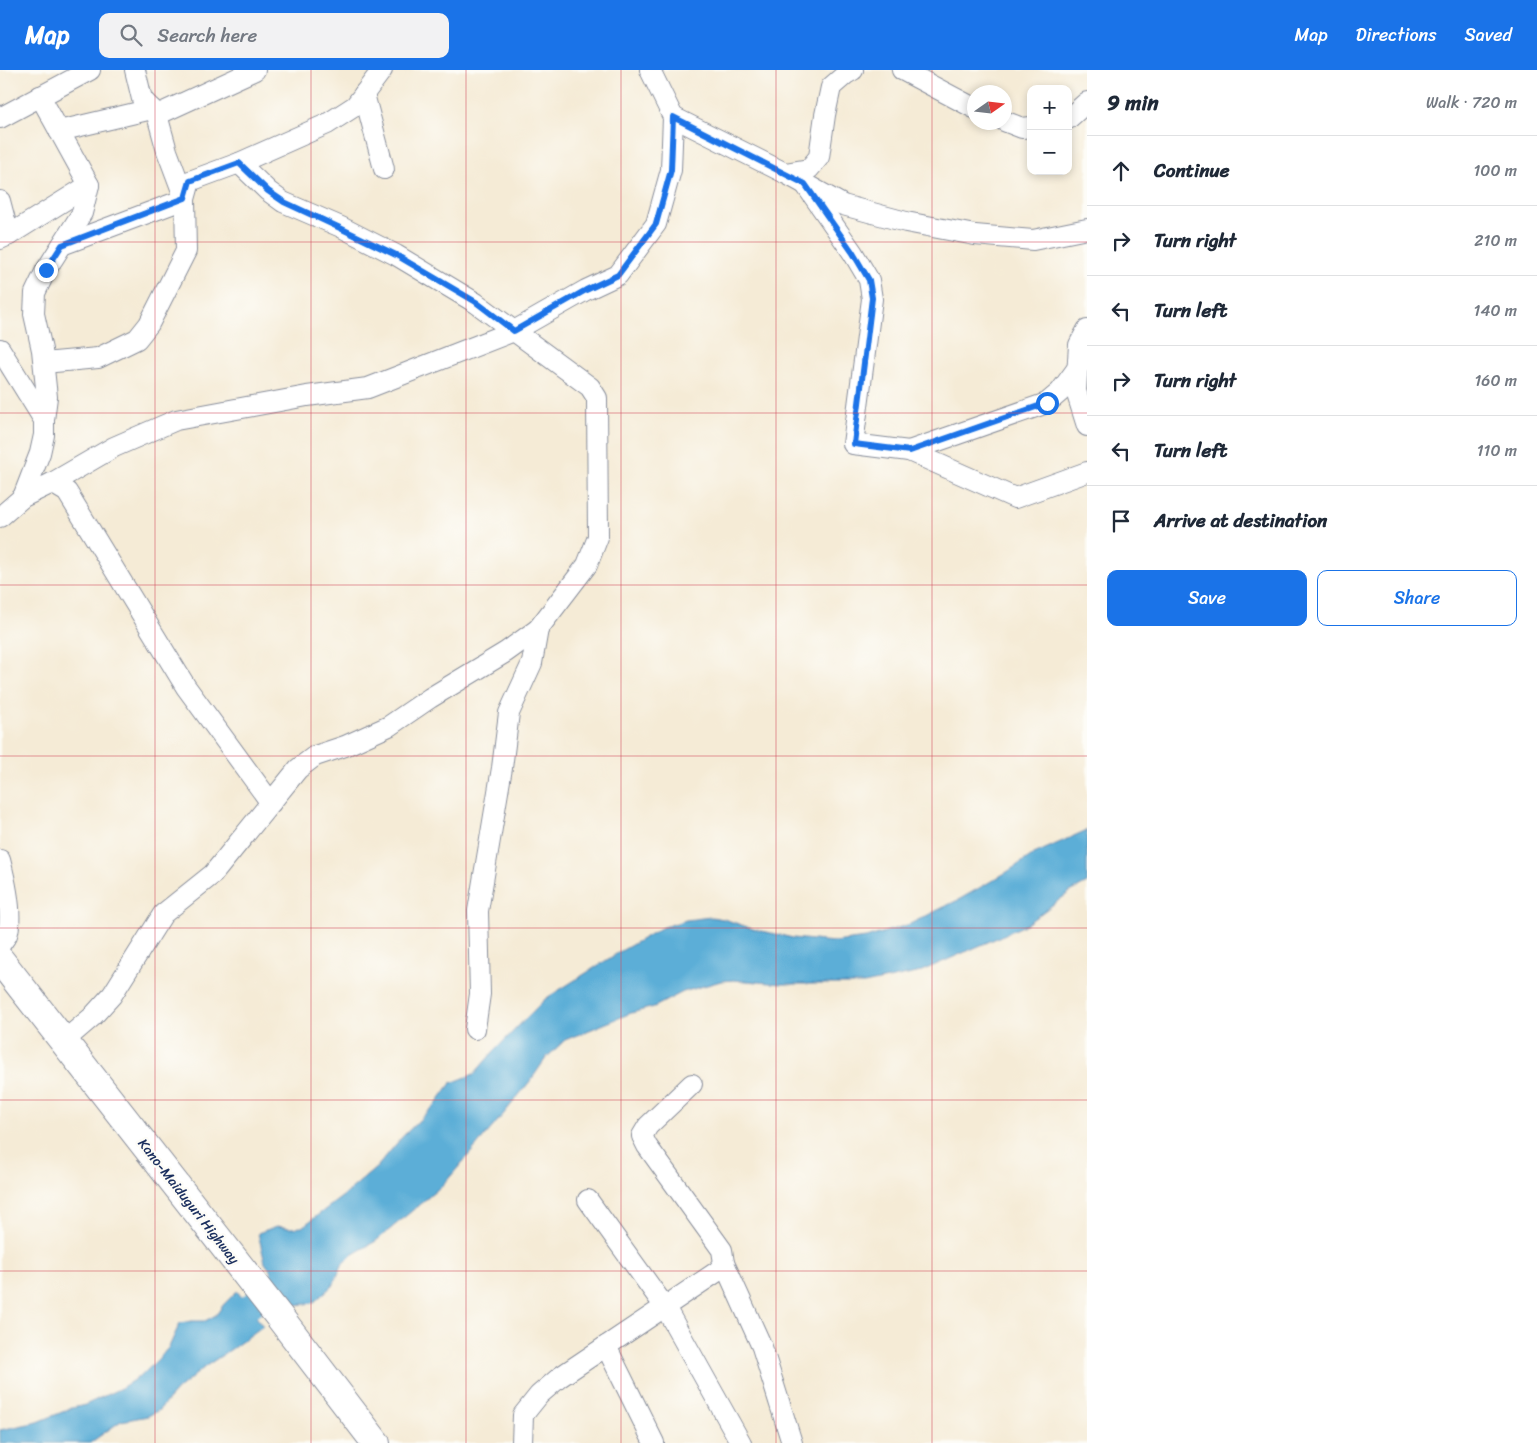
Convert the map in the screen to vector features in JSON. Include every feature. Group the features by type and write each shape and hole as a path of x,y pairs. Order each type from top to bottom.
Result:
{"highway":[{"name":"Kano-Maiduguri Highway","path":"0,960 376,1443"}],"street":[{"path":"0,118 90,70"},
{"path":"135,70 142,99 154,112 185,198"},
{"path":"59,130 154,112 255,70"},
{"path":"367,70 359,100 384,169"},
{"path":"44,363 98,358 137,339 149,324 186,251 185,198 190,181 239,163 327,124 359,100 382,70"},
{"path":"0,517 23,497 52,483 114,447 176,420 307,396 368,388 514,331 586,290 618,275 656,224 671,170 673,117 653,79 638,70"},
{"path":"785,173 809,169 819,157 825,115 832,87 852,70"},
{"path":"902,70 967,104"},
{"path":"23,497 40,454 44,435 47,397 44,363 34,314 36,293 46,270 82,213 89,185 40,96"},
{"path":"1072,115 1087,102"},
{"path":"673,117 785,173 843,205 906,222 975,235 1033,240 1087,229"},
{"path":"1012,124 1022,128 1027,127"},
{"path":"61,1038 71,1034 92,1017 112,995 163,914 213,874 298,770 315,756 345,746 389,726 430,698 506,652 538,629 587,565 598,537 597,398 590,387 476,302 396,255 284,202 268,191 239,163"},
{"path":"805,184 853,253 869,280 872,298 854,444 910,451 1015,498 1087,472"},
{"path":"0,201 4,237 89,185"},
{"path":"62,245 185,198"},
{"path":"1087,330 1079,345 1083,362 1076,391 1087,426"},
{"path":"0,349 44,420"},
{"path":"910,451 1047,403 1060,392 1083,362"},
{"path":"52,483 67,492 186,687 271,803"},
{"path":"475,1030 480,994 478,911 502,768 508,713 532,663 538,629"},
{"path":"0,860 10,921 6,935 0,945"},
{"path":"692,1084 648,1126 642,1136 647,1146 722,1250 724,1263 762,1347 792,1443"},
{"path":"588,1200 665,1307 741,1443"},
{"path":"522,1443 523,1415 539,1395 560,1376 718,1271 724,1263"},
{"path":"606,1346 654,1443"}],"water":[{"path":"1087,830 1087,883 1070,892 1025,925 917,973 864,984 781,984 734,980 721,981 683,992 654,1007 631,1013 565,1040 546,1058 502,1116 444,1184 376,1241 353,1254 343,1263 333,1285 313,1303 296,1305 265,1263 258,1233 277,1226 302,1227 343,1196 377,1167 402,1137 435,1105 451,1083 474,1074 545,999 661,928 686,920 711,917 793,938 834,942 866,938 910,924 960,899 1034,854"},
{"path":"237,1291 263,1326 206,1366 177,1390 159,1410 148,1416 121,1421 90,1443 0,1443 0,1430 38,1422 72,1408 85,1405 121,1388 143,1374 169,1347 180,1323 205,1321 216,1315"}],"waterway":[{"path":"222,1329 306,1261"}],"route":[{"path":"46,270 62,245 185,198 190,181 239,163 268,191 284,202 396,255 476,302 514,331 586,290 618,275 656,224 671,170 673,117 805,184 853,253 869,280 872,298 854,444 910,451 1047,403"}]}
